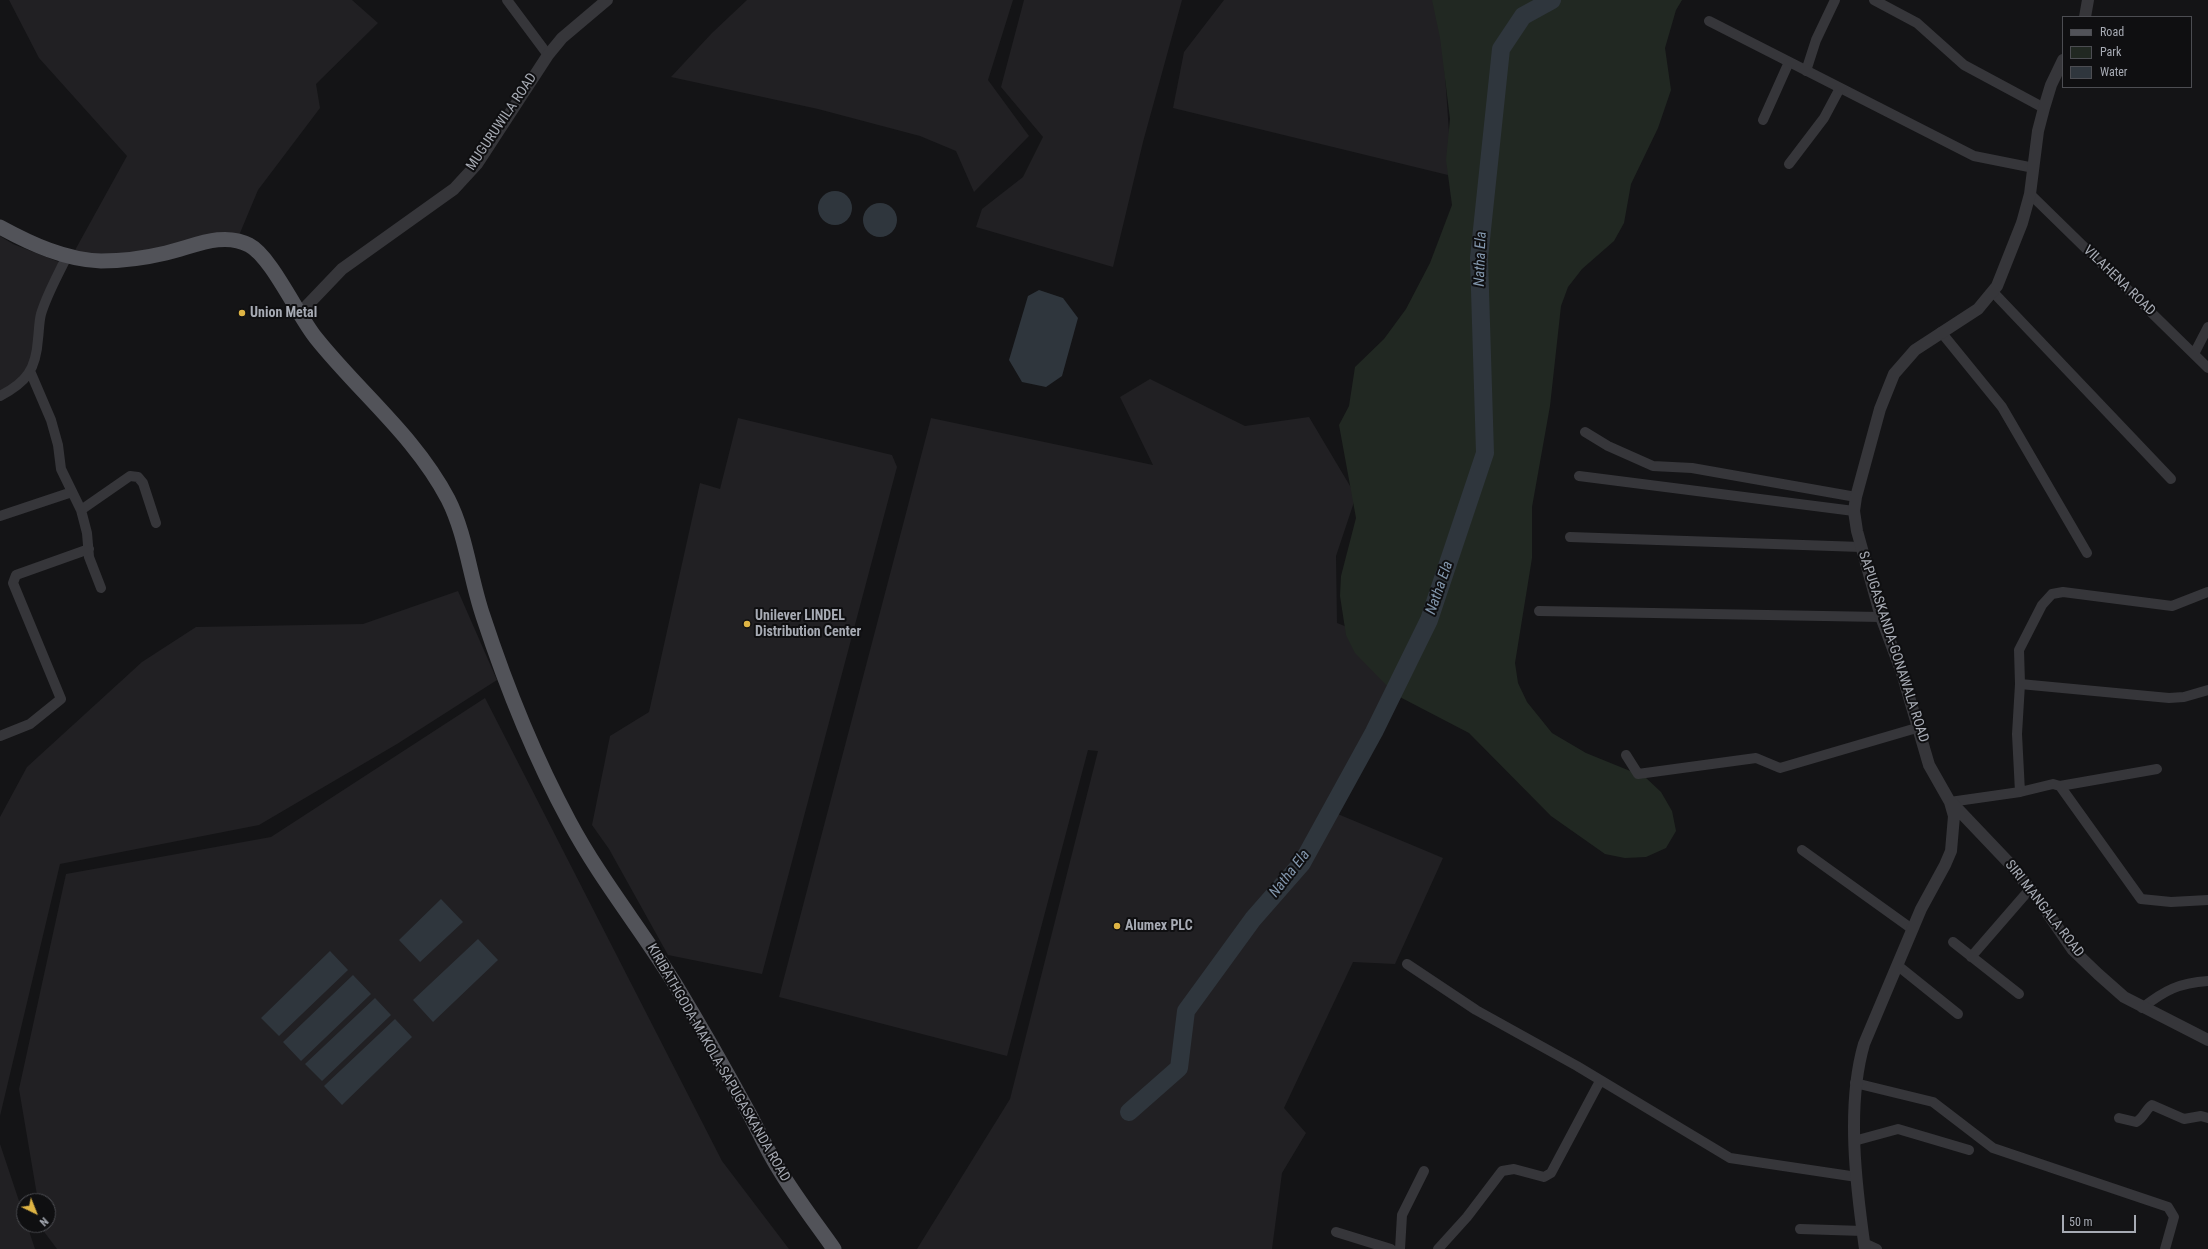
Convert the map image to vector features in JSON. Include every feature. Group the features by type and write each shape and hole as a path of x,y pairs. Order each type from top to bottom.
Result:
{"main road":[{"name":"KIRIBATHGODA-MAKOLA-SAPUGASKANDA ROAD","path":"0,227 48,250 82,260 120,260 166,253 208,241 224,239 238,240 250,245 262,255 315,337 395,425 436,478 450,503 458,523 483,615 512,696 553,791 593,864 675,985 733,1085 777,1167 834,1249"}],"street":[{"path":"508,0 548,55"},
{"name":"MUGURUWILA ROAD","path":"299,314 342,269 454,189 477,164 548,55 562,38 607,0"},
{"path":"1806,70 1816,40 1835,0"},
{"path":"1874,0 1916,23 1964,65 2044,108"},
{"path":"2085,16 2088,0"},
{"path":"1709,21 1974,156 2034,168"},
{"path":"1763,120 1789,62"},
{"name":"SAPUGASKANDA-GONAWALA ROAD","path":"1865,1246 1854,1141 1855,1083 1864,1044 1912,930 1951,851 1954,816 1950,802 1929,765 1920,727 1881,616 1862,547 1854,511 1856,496 1880,409 1894,374 1914,350 1978,309 1993,292 2022,223 2030,194 2038,131 2051,85 2062,62"},
{"path":"1788,164 1824,118 1840,88"},
{"name":"VILAHENA ROAD","path":"2030,194 2208,368"},
{"path":"0,396 18,386 30,371 37,354 40,317 47,295 67,256"},
{"path":"1993,292 2171,479"},
{"path":"2194,354 2208,327"},
{"path":"1941,332 2002,408 2087,554"},
{"path":"30,371 51,420 58,446 61,469 81,510 89,548 88,557 101,588"},
{"path":"1585,432 1608,446 1654,466 1692,468 1856,496"},
{"path":"81,510 130,476 138,477 143,483 156,523"},
{"path":"1579,476 1854,511"},
{"path":"0,516 72,492"},
{"path":"1570,537 1862,547"},
{"path":"0,736 30,724 61,699 13,584 16,575 89,548"},
{"path":"2020,792 2017,734 2020,684 2019,650 2042,605 2052,594 2063,592 2172,606 2208,592"},
{"path":"1539,611 1881,616"},
{"path":"2020,684 2169,698 2184,697 2208,690"},
{"path":"1626,755 1638,774 1756,758 1780,768 1920,727"},
{"path":"1950,802 2020,792 2053,784 2060,786 2157,769"},
{"path":"2060,786 2141,899 2171,902 2208,900"},
{"name":"SIRI MANGALA ROAD","path":"1950,802 2010,864 2030,889 2072,950 2124,997 2142,1008 2208,1040"},
{"path":"1802,850 1912,930"},
{"path":"1971,957 2030,889"},
{"path":"1953,942 2019,994"},
{"path":"1407,964 1476,1010 1730,1158 1857,1177"},
{"path":"1897,965 1958,1014"},
{"path":"2142,1008 2158,995 2186,982 2208,981"},
{"path":"1438,1249 1471,1212 1502,1171 1514,1169 1544,1177 1551,1173 1600,1081"},
{"path":"1855,1083 1933,1102 1993,1148 2168,1208 2174,1217 2166,1249"},
{"path":"2119,1118 2136,1122 2142,1119 2148,1107 2152,1105 2184,1119 2201,1116 2208,1118"},
{"path":"1854,1141 1898,1129 1969,1150"},
{"path":"1400,1249 1402,1215 1424,1171"},
{"path":"1800,1229 1863,1231"},
{"path":"1336,1232 1391,1249"},
{"path":"1865,1246 1877,1249"}],"shaded area":[{"path":"9,0 352,0 378,23 316,84 320,108 258,190 240,233 138,252 99,256 74,252 127,156 39,58"},
{"path":"747,0 1013,0 988,80 1029,136 974,192 956,151 920,136 818,109 671,77 712,33"},
{"path":"1024,0 1182,0 1143,142 1113,267 976,227 982,209 1023,177 1043,137 1001,87"},
{"path":"1224,0 1449,0 1444,60 1452,176 1173,108 1184,52"},
{"path":"0,236 13,244 59,262 32,363 25,376 0,394"},
{"path":"1150,379 1245,426 1309,417 1356,496 1336,556 1337,623 1417,655 1335,797 1333,812 1443,858 1395,964 1353,962 1284,1108 1306,1133 1282,1173 1272,1249 917,1249 1010,1099 1098,751 1088,750 1007,1056 779,997 931,418 1153,465 1120,397"},
{"path":"738,418 892,455 897,467 762,974 668,955 609,849 592,825 610,736 649,712 700,483 720,489"},
{"path":"458,591 497,680 397,744 259,825 60,864 0,1116 0,817 27,767 142,662 196,627 363,624"},
{"path":"485,698 722,1161 789,1249 57,1249 45,1233 56,1233 56,1193 37,1193 19,1089 66,874 271,837"},
{"path":"0,1144 16,1193 16,1233 30,1233 35,1249 0,1249"}],"green space":[{"path":"1432,0 1682,0 1676,10 1665,48 1671,90 1658,128 1631,184 1624,223 1614,241 1582,269 1568,287 1561,306 1550,406 1532,507 1532,558 1515,663 1518,683 1527,702 1552,733 1586,753 1645,777 1661,792 1672,811 1676,831 1666,848 1646,857 1625,858 1605,854 1551,816 1469,733 1396,695 1355,653 1346,635 1340,596 1341,576 1356,518 1339,425 1349,406 1355,367 1384,339 1406,309 1430,263 1452,205 1446,160 1450,119 1440,38"}],"water":[{"path":"832,191 838,191 842,192 849,198 852,208 851,215 845,222 838,225 832,225 828,224 821,218 818,211 818,205 819,201 825,194"},
{"path":"877,203 883,203 887,204 894,210 897,220 896,227 890,234 883,237 877,237 873,236 866,230 863,223 863,217 864,213 870,206"},
{"path":"1039,290 1063,298 1078,318 1062,376 1046,387 1022,382 1009,360 1028,296"},
{"path":"441,899 463,922 420,962 399,940"},
{"path":"478,939 498,960 433,1022 413,1000"},
{"path":"330,951 348,970 279,1036 261,1018"},
{"path":"353,975 371,994 301,1061 283,1042"},
{"path":"375,998 391,1015 322,1081 305,1064"},
{"path":"395,1019 412,1037 342,1105 324,1086"}],"waterway":[{"name":"Natha Ela","path":"1129,1112 1179,1068 1186,1011 1253,919 1302,863 1374,732 1429,620 1485,453 1479,258 1501,49 1523,16 1552,0"}],"place":[{"name":"Union Metal","path":"242,313"},
{"name":"Unilever LINDEL Distribution Center","path":"747,624"},
{"name":"Alumex PLC","path":"1117,926"}]}
